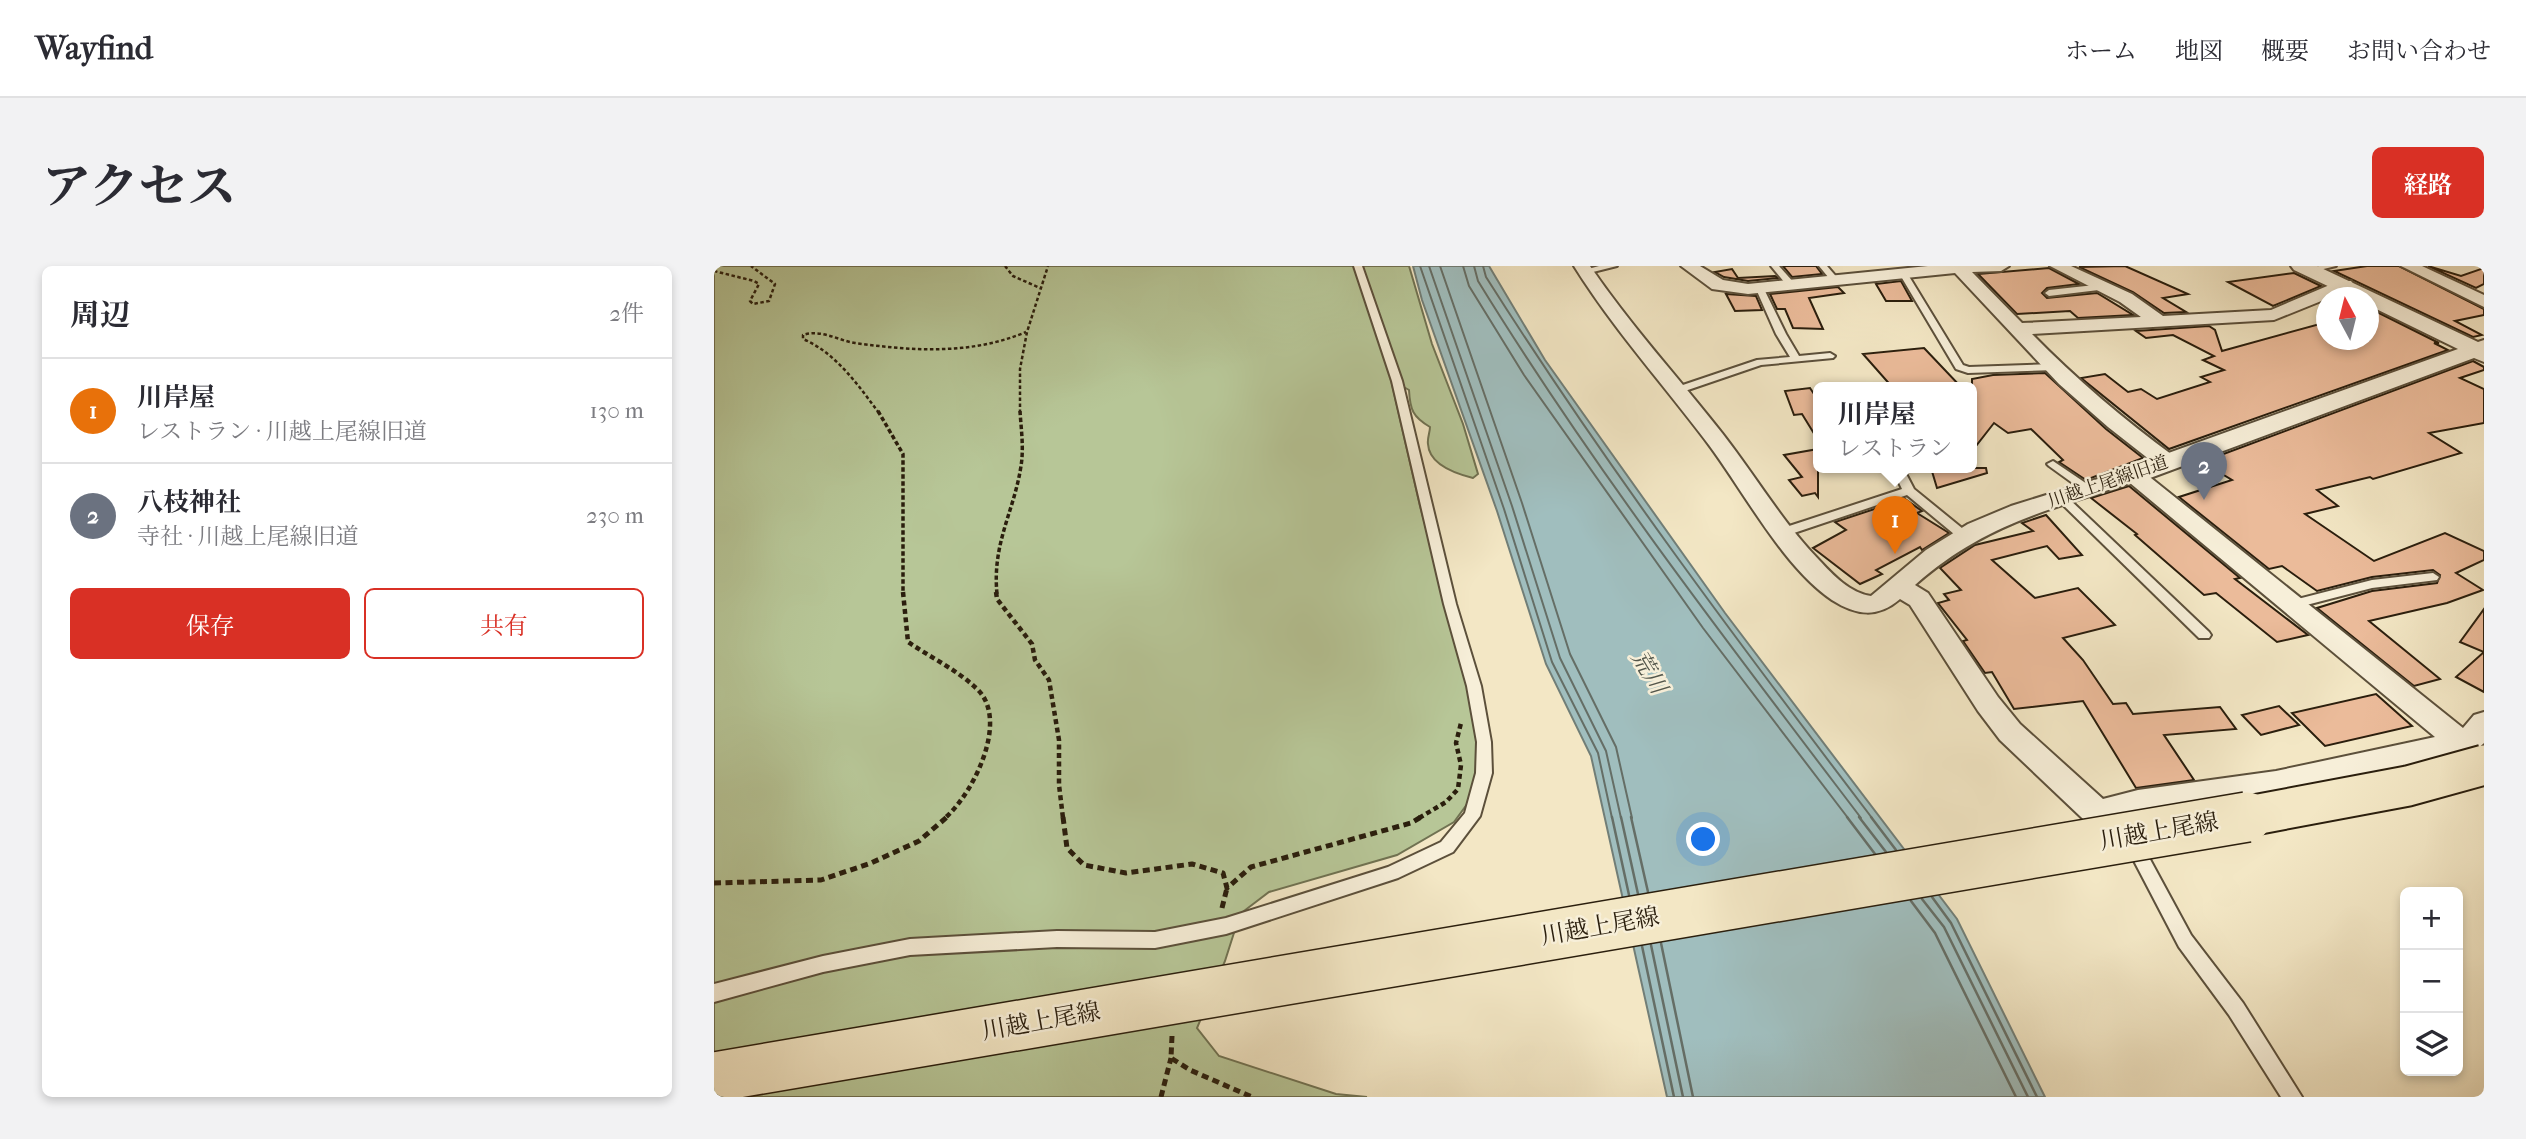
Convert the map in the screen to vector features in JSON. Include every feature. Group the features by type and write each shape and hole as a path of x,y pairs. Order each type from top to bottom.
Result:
{"main road":[{"name":"川越上尾線","path":"714,1077 2235,818 2408,786 2478,743"}],"street":[{"path":"1689,266 1718,285 1760,289 1898,271 2001,266"},
{"path":"2059,266 2126,298 2158,321"},
{"path":"2409,266 2484,302"},
{"path":"1957,267 2054,367 2115,423 2167,462"},
{"path":"2315,267 2344,285 2481,350"},
{"path":"1583,269 1784,532"},
{"path":"2018,329 2274,314 2344,285"},
{"name":"川越上尾線旧道","path":"1784,532 1823,579 1845,597 1860,604 1876,605 1935,554 1964,536 2013,514 2089,491 2481,350"},
{"path":"2133,475 2291,604 2478,743"},
{"path":"1899,587 1919,599 1988,704 2010,732 2098,813 2140,857"},
{"path":"2098,813 2138,803 2276,783 2388,757 2478,743"}],"lane":[{"path":"714,993 823,964 910,947 1057,939 1155,940 1226,926 1392,873 1447,847 1472,816 1484,773 1484,742 1474,686 1450,604 1397,381 1358,266"},
{"path":"1583,269 1613,266"},
{"path":"1775,266 1792,286"},
{"path":"1824,266 1836,281"},
{"path":"1898,271 1959,367 1968,370 2054,367"},
{"path":"2049,293 2104,287"},
{"path":"1760,289 1796,358"},
{"path":"1678,390 1760,362 1830,356"},
{"path":"2053,464 2089,491"},
{"path":"1900,473 1909,491 1964,536"},
{"path":"1784,532 1909,491"},
{"path":"2063,499 2204,635"},
{"path":"2291,604 2372,583 2433,577"},
{"path":"2140,857 2185,941 2236,1009 2292,1097"}],"path":[{"path":"716,271 727,266"},
{"path":"716,271 759,284 750,301 753,304 765,303 770,299 775,284 751,266"},
{"path":"1005,266 1013,276 1040,288"},
{"path":"1048,266 1027,332 1020,369 1021,465 1000,536 995,576 997,599 1032,644 1035,660 1049,680 1059,740 1059,785 1067,848 1084,865 1126,873 1192,864 1223,873 1227,888 1251,866 1411,823 1446,802"},
{"path":"714,883 821,880 871,863 919,841 957,808 975,779 987,746 991,715 978,689 908,642 901,561 905,518 903,454 883,417 852,378 820,346 803,339 803,335 818,332 843,341 868,345 932,348 992,345 1008,342 1027,332"},
{"path":"1161,1097 1171,1058"}],"green space":[{"path":"714,266 1409,266 1432,344 1463,424 1478,474 1473,478 1459,474 1433,458 1428,444 1430,427 1414,412 1409,390 1391,380 1420,506 1471,695 1479,765 1473,796 1454,822 1397,855 1269,892 1240,914 1225,961 1197,1028 1219,1056 1336,1094 1367,1097 714,1097"}],"water":[{"name":"荒川","path":"1413,266 1489,266 1545,360 1725,613 1957,919 2045,1097 1667,1097 1591,756 1546,664 1497,511 1422,300"}],"building":[{"path":"1783,266 1816,266 1822,274 1792,277"},
{"path":"2125,266 2188,294 2163,298 2186,312 2164,313 2133,292 2079,267"},
{"path":"2367,266 2399,266 2484,309 2484,315 2455,321 2482,335 2473,337 2379,292 2379,287 2368,287 2334,271"},
{"path":"2428,266 2461,276 2484,268 2484,284 2476,288"},
{"path":"2049,268 2079,284 2047,288 2042,293 2047,298 2097,293 2133,315 2078,318 2070,311 2017,314 1978,274"},
{"path":"1732,269 1738,278 1778,278 1748,281 1724,277 1715,272"},
{"path":"2294,273 2321,286 2273,306 2228,282"},
{"path":"1901,281 1912,301 1886,301 1876,284"},
{"path":"1838,287 1844,293 1809,298 1823,329 1793,328 1785,309 1777,309 1770,294"},
{"path":"1726,294 1756,296 1762,310 1735,311"},
{"path":"2379,313 2448,350 2169,449 2081,378 2105,374 2128,392 2141,389 2157,399 2210,382 2201,377 2224,370 2203,360 2214,356 2173,335 2146,338 2136,331 2209,326 2215,330 2222,351 2316,325 2316,350 2379,350"},
{"path":"1924,348 1956,382 1888,382 1863,354"},
{"path":"2473,361 2484,367 2484,370 2460,378 2484,389 2484,423 2429,433 2461,453 2373,479 2370,477 2317,490 2338,506 2305,514 2374,561 2445,533 2484,551 2484,560 2456,573 2483,590 2447,603 2369,621 2440,679 2414,686 2317,608 2372,591 2437,583 2440,575 2433,570 2372,577 2317,591 2282,566 2269,569 2179,497 2232,480 2202,462"},
{"path":"2045,373 2106,429 2143,458 2086,480 2059,462 2063,460 2031,429 2008,433 1994,423 1977,445 1977,382 1972,382 1972,379 1993,375"},
{"path":"1810,388 1813,392 1813,432 1802,414 1794,415 1785,391"},
{"path":"1813,450 1813,473 1818,473 1818,497 1815,493 1802,496 1789,480 1802,477 1784,455"},
{"path":"1977,468 1986,468 1987,473 1937,488 1932,473 1977,473"},
{"path":"2129,486 2240,578 2235,579 2308,635 2277,642 2216,593 2204,595 2135,535 2137,534 2091,498"},
{"path":"1905,499 1922,511 1917,513 1949,533 1922,550 1920,547 1876,570 1882,574 1860,584 1813,548 1846,530 1835,522"},
{"path":"2046,515 2082,555 2059,559 2047,546 1992,560 2035,598 2078,588 2115,625 2063,638 2083,660 2113,704 2126,703 2133,714 2220,707 2236,729 2164,735 2194,780 2136,788 2083,701 2014,709 1992,672 1985,673 1963,641 1967,640 1938,603 1949,600 1944,594 1961,590 1940,568 1975,545 2033,531 2022,523"},
{"path":"2484,609 2484,652 2460,642"},
{"path":"2484,652 2484,692 2456,677"},
{"path":"2376,694 2412,726 2325,746 2292,713"},
{"path":"2279,706 2299,725 2261,735 2242,715"}],"place":[{"name":"八枝神社","path":"2204,500"},
{"name":"川岸屋","path":"1895,554"}]}
